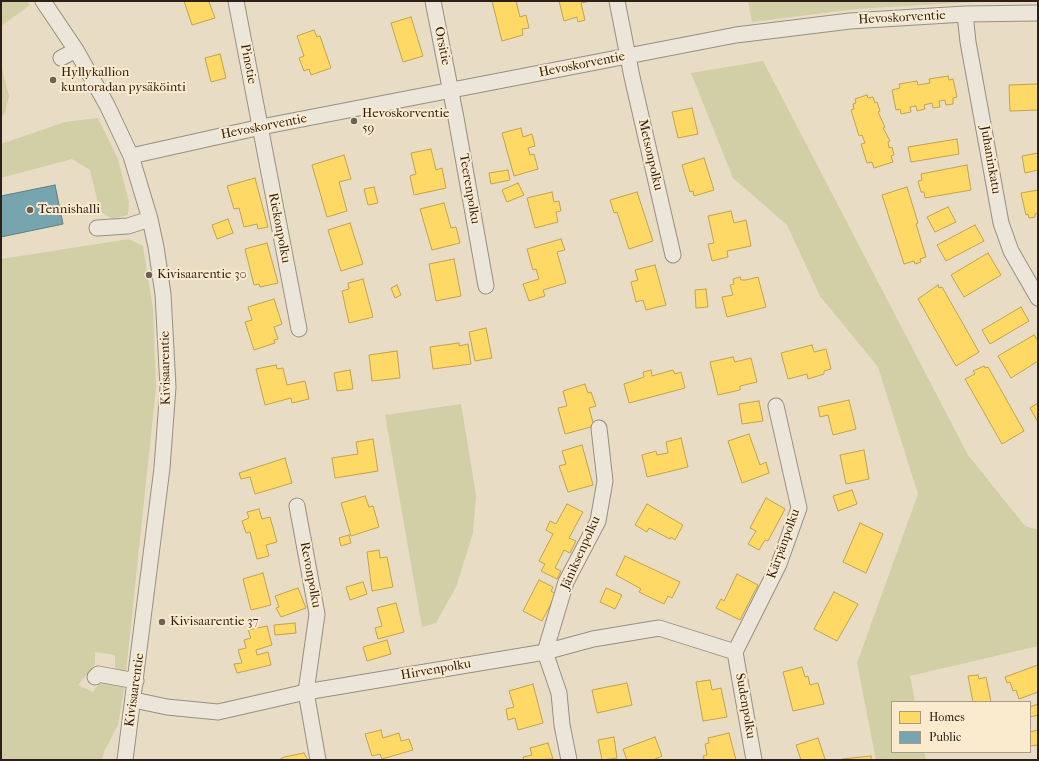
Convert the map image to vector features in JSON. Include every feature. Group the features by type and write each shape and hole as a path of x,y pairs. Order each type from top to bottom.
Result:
{"street":[{"name":"Kivisaarentie","path":"43,1 76,50 107,105 131,156 150,219 163,294 168,387 162,468 134,700 125,760"},
{"name":"Pinotie","path":"236,1 261,127"},
{"name":"Orsitie","path":"433,1 451,91"},
{"name":"Metsonpolku","path":"617,1 673,255"},
{"name":"Hevoskorventie","path":"131,156 261,127 736,36 850,21 965,14 1038,13"},
{"name":"Juhaninkatu","path":"965,14 968,42 1001,223 1011,251 1038,298"},
{"path":"61,58 76,50"},
{"name":"Teerenpolku","path":"451,91 486,286"},
{"name":"Riekonpolku","path":"261,127 298,329"},
{"path":"97,228 128,226 150,219"},
{"name":"Kärpänpolku","path":"735,652 779,564 799,508 776,406"},
{"name":"Jäniksenpolku","path":"545,652 566,582 598,521 606,481 599,428"},
{"name":"Revonpolku","path":"297,506 317,614 306,692 318,760"},
{"name":"Hirvenpolku","path":"134,700 167,707 218,712 306,692 545,652 593,639 659,628 735,652"},
{"path":"545,652 559,693 562,725 569,760"},
{"name":"Sudenpolku","path":"735,652 754,760"},
{"path":"95,677 98,674 136,681"}],"shaded area":[{"path":"1,1 27,1 30,5 1,26"},
{"path":"748,1 992,1 856,9 752,22"},
{"path":"763,61 968,455 1025,526 1038,530 1038,646 910,676 915,701 891,701 891,753 924,753 926,760 876,760 857,663 918,494 878,367 820,296 787,225 733,178 691,73"},
{"path":"1,65 9,96 5,113 1,117"},
{"path":"98,118 118,159 129,202 128,215 112,219 100,211 90,170 72,159 1,178 1,144 65,122"},
{"path":"129,239 143,246 153,309 156,388 126,672 115,670 115,655 95,652 95,664 78,685 93,692 98,685 106,681 125,685 118,725 104,752 102,760 1,760 1,259"},
{"path":"461,404 476,495 473,533 456,587 436,623 422,627 385,415"}],"building: Homes":[{"path":"184,1 213,1 209,2 215,18 192,25"},
{"path":"492,1 516,1 520,17 526,15 529,28 522,29 523,35 502,41"},
{"path":"559,1 591,1 581,3 585,20 578,22 577,17 564,21"},
{"path":"411,17 423,56 403,62 391,23"},
{"path":"314,30 317,37 320,36 331,68 311,75 309,69 304,71 299,58 304,56 297,36"},
{"path":"220,54 226,78 211,82 205,58"},
{"path":"948,76 949,80 953,79 957,97 953,98 953,104 946,105 945,100 939,101 940,107 933,108 932,103 924,105 925,109 917,111 916,106 910,107 911,112 901,114 900,109 896,110 892,90 900,88 899,84 917,81 918,85 930,83 929,79"},
{"path":"1038,84 1038,110 1010,111 1009,85"},
{"path":"867,95 868,98 873,97 875,103 877,102 880,111 878,112 885,127 883,128 890,141 888,142 889,148 892,147 894,155 891,156 893,162 874,168 872,162 867,163 861,144 865,143 862,135 859,136 851,110 854,109 853,104 856,103 855,99"},
{"path":"692,108 698,134 678,138 672,112"},
{"path":"521,128 523,137 532,134 535,146 528,148 530,155 534,154 538,169 514,176 502,133"},
{"path":"957,139 959,154 911,162 908,147"},
{"path":"431,149 436,170 442,168 446,188 414,195 410,176 416,174 411,153"},
{"path":"1038,153 1038,170 1025,173 1022,156"},
{"path":"344,155 351,179 339,182 347,211 327,217 312,165"},
{"path":"704,158 714,190 694,196 693,191 690,192 682,165"},
{"path":"967,165 971,190 925,198 924,192 921,192 918,181 922,180 921,174"},
{"path":"508,170 510,180 491,184 489,173"},
{"path":"255,178 268,227 258,229 257,224 244,227 239,208 234,209 227,186"},
{"path":"518,183 524,195 507,202 502,190"},
{"path":"374,187 378,203 368,205 364,189"},
{"path":"907,187 926,257 920,259 921,262 915,264 914,261 904,264 882,195"},
{"path":"1038,190 1038,213 1035,214 1035,217 1029,218 1028,214 1026,215 1021,193"},
{"path":"552,192 554,202 559,201 561,211 556,212 558,222 535,228 527,198"},
{"path":"637,192 653,241 629,249 617,212 614,213 610,200"},
{"path":"444,203 451,228 456,227 460,243 432,250 420,209"},
{"path":"948,207 956,222 935,232 927,217"},
{"path":"731,211 734,223 746,220 751,246 727,251 728,257 712,261 708,244 714,243 708,216"},
{"path":"228,219 233,233 217,239 212,225"},
{"path":"350,223 363,264 341,271 328,230"},
{"path":"975,225 984,241 946,261 937,245"},
{"path":"561,239 565,250 557,252 566,283 543,290 545,296 529,301 523,284 539,279 536,269 533,270 527,249"},
{"path":"267,243 278,283 260,287 259,284 254,285 245,249"},
{"path":"988,253 1001,275 964,297 951,275"},
{"path":"454,259 461,296 436,301 429,264"},
{"path":"655,265 666,305 646,310 643,300 636,302 631,282 638,280 635,270"},
{"path":"740,277 741,280 746,280 758,277 766,307 727,317 722,297 733,295 730,285 734,284 733,279"},
{"path":"363,279 373,317 349,323 342,291 349,289 348,283"},
{"path":"397,285 401,295 395,298 391,288"},
{"path":"938,285 939,288 942,287 979,352 956,366 918,299"},
{"path":"706,289 708,307 696,308 695,290"},
{"path":"274,299 282,324 274,327 278,339 274,340 275,343 254,350 245,322 252,320 248,307"},
{"path":"1021,307 1029,321 990,344 982,330"},
{"path":"486,328 492,358 475,361 469,332"},
{"path":"1034,335 1038,341 1038,361 1011,378 998,356"},
{"path":"459,343 459,346 468,344 471,364 433,369 430,347"},
{"path":"812,345 814,352 826,349 831,369 824,371 824,374 808,379 807,374 788,379 781,353"},
{"path":"397,351 400,378 372,381 369,355"},
{"path":"733,357 735,362 751,358 757,382 740,386 740,390 718,395 710,362"},
{"path":"276,365 277,369 283,368 287,385 305,381 309,399 292,403 291,398 265,405 256,369"},
{"path":"984,366 985,368 988,367 1024,431 1002,444 965,379 975,374 973,371"},
{"path":"350,370 353,389 337,391 334,373"},
{"path":"651,370 652,376 673,370 675,374 681,372 685,388 629,403 624,384 644,377 643,372"},
{"path":"585,384 588,393 591,392 596,406 589,408 594,426 565,434 558,408 567,406 563,391"},
{"path":"849,400 856,429 833,435 828,415 820,417 818,407"},
{"path":"759,401 763,421 742,424 739,404"},
{"path":"1038,403 1038,422 1030,408"},
{"path":"749,434 760,465 766,462 769,473 742,483 728,441"},
{"path":"681,438 688,467 647,477 642,455 656,451 657,455 668,453 666,442"},
{"path":"373,439 378,471 335,478 332,458 358,454 356,442"},
{"path":"582,445 593,485 568,492 559,466 566,464 562,451"},
{"path":"864,450 869,479 846,484 840,455"},
{"path":"285,458 292,483 255,494 250,477 241,479 239,473"},
{"path":"852,490 857,504 838,511 833,496"},
{"path":"365,496 369,507 373,506 379,527 351,536 341,503"},
{"path":"766,498 785,509 768,541 765,540 759,550 748,544 756,531 750,528"},
{"path":"567,504 583,512 569,538 576,541 570,553 564,550 555,568 561,571 557,579 541,571 545,564 539,561 553,534 546,530 550,521 556,524"},
{"path":"647,504 683,525 675,540 649,528 647,532 635,525"},
{"path":"259,509 262,519 270,517 277,542 266,545 269,556 257,559 250,532 246,533 242,521 249,518 247,512"},
{"path":"860,523 883,534 866,573 843,562"},
{"path":"349,535 351,543 341,546 339,538"},
{"path":"379,550 380,558 387,557 393,587 372,591 367,552"},
{"path":"625,556 680,582 672,598 668,596 664,604 639,592 641,589 616,575"},
{"path":"263,573 271,605 251,610 243,579"},
{"path":"737,574 758,585 740,620 716,608 721,599 724,601"},
{"path":"539,580 553,587 551,591 556,594 542,621 523,611"},
{"path":"363,582 367,594 350,600 346,587"},
{"path":"298,588 306,608 281,617 276,608 279,607 275,596"},
{"path":"606,588 622,595 615,609 600,602"},
{"path":"834,592 858,604 837,641 814,629"},
{"path":"396,603 404,632 378,639 375,628 382,626 377,608"},
{"path":"295,623 296,633 275,635 274,625"},
{"path":"267,626 272,645 256,650 257,655 268,652 271,665 237,673 234,664 242,663 238,650 246,648 244,640 251,638 248,630"},
{"path":"387,640 391,654 367,661 363,647"},
{"path":"1038,665 1038,692 1019,699 1016,690 1013,691 1010,682 1007,683 1005,677"},
{"path":"802,667 805,677 808,676 810,685 818,683 824,704 793,711 783,672"},
{"path":"978,675 979,679 986,677 991,701 973,701 968,676"},
{"path":"710,680 712,690 721,688 727,717 703,721 696,682"},
{"path":"627,683 632,705 597,713 592,690"},
{"path":"533,684 543,723 518,730 515,718 508,720 506,709 514,707 509,691"},
{"path":"1038,704 1038,715 1031,717 1031,707"},
{"path":"381,730 383,738 399,733 401,741 409,739 413,750 382,759 380,754 372,756 365,734"},
{"path":"1038,730 1038,745 1031,746 1031,732"},
{"path":"729,733 736,760 704,760 703,756 707,755 705,744 709,743 708,738"},
{"path":"614,737 617,758 602,760 598,740"},
{"path":"655,737 662,756 653,760 627,760 623,749"},
{"path":"818,738 825,759 827,760 801,760 796,745"},
{"path":"548,743 553,759 524,760 523,757 532,755 530,748"},
{"path":"304,753 308,760 279,760 284,757"},
{"path":"871,756 871,760 842,760 842,759"}],"building: Public":[{"name":"Tennishalli","path":"55,185 63,224 1,237 1,196"}],"place":[{"name":"Hyllykallion kuntoradan pysäköinti","path":"53,80"},
{"name":"Hevoskorventie 59","path":"354,121"},
{"name":"Tennishalli","path":"30,210"},
{"name":"Kivisaarentie 30","path":"149,275"},
{"name":"Kivisaarentie 37","path":"162,622"}]}
